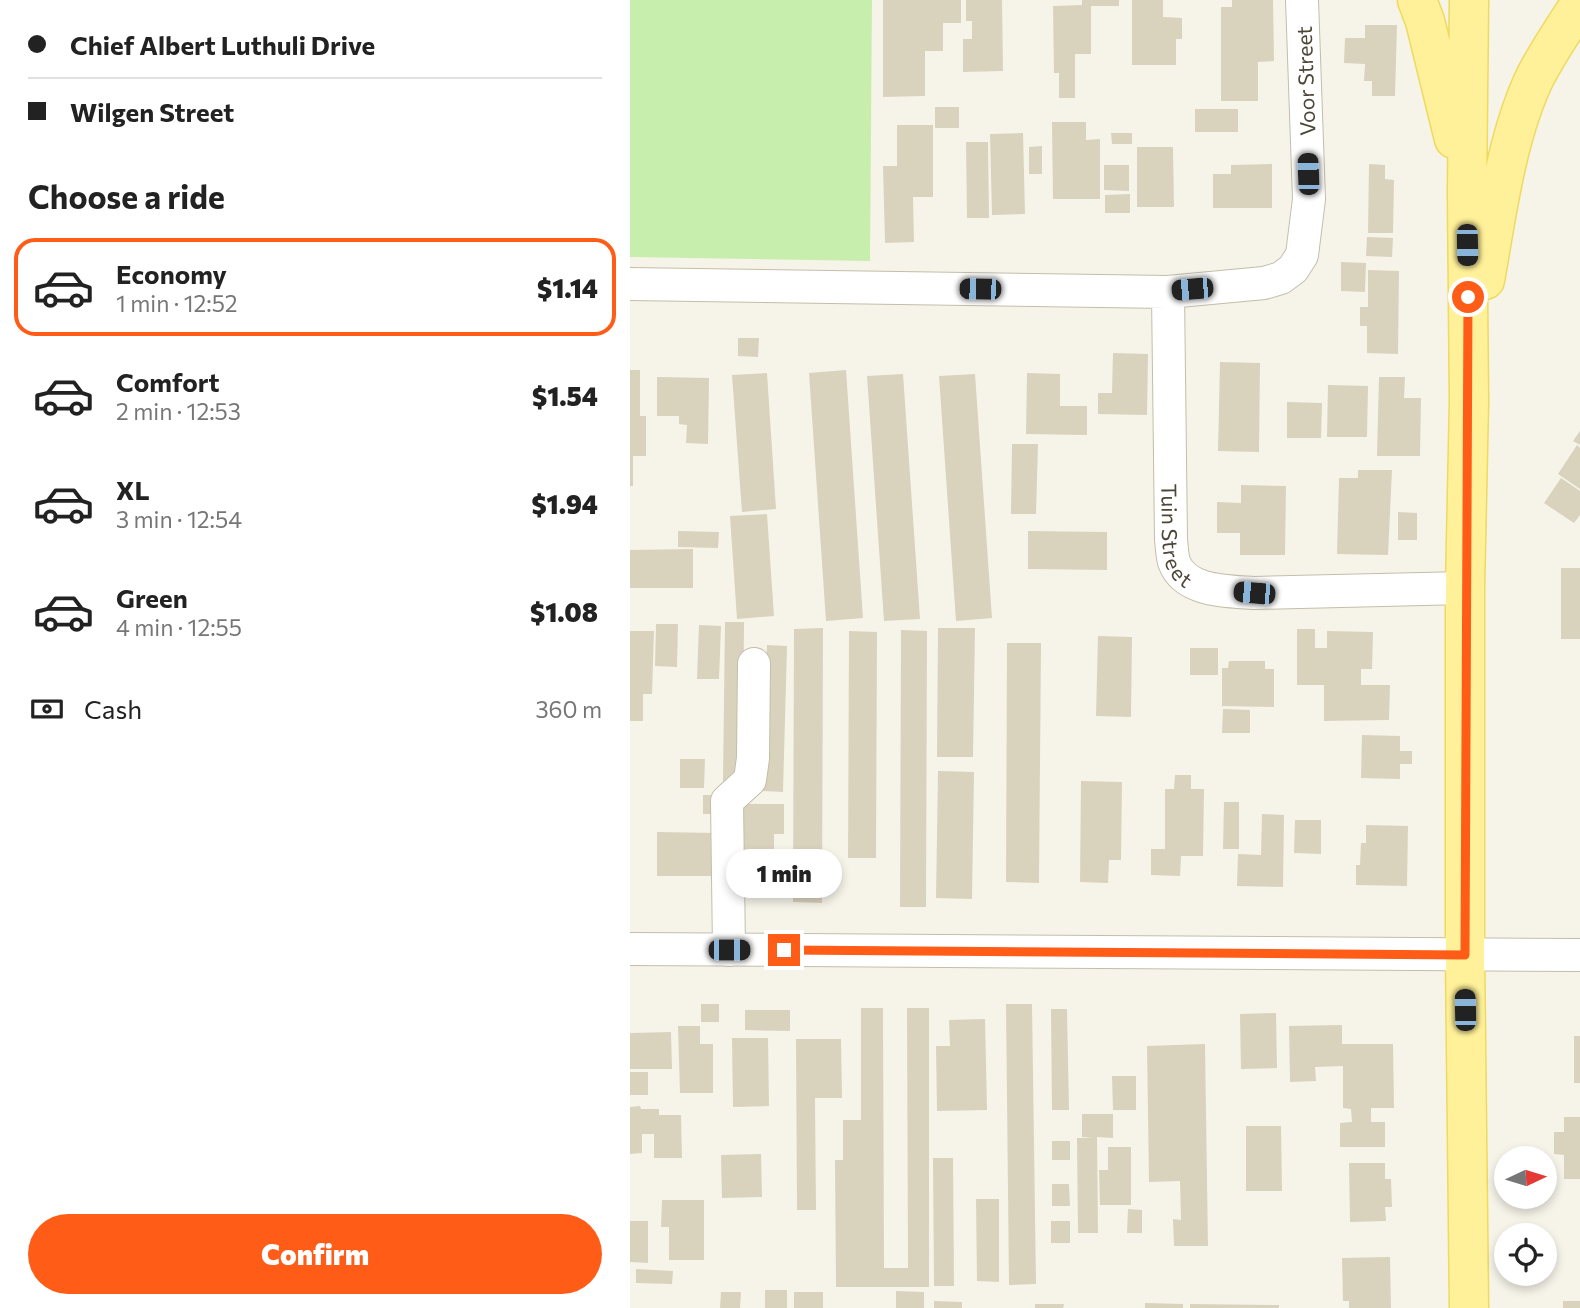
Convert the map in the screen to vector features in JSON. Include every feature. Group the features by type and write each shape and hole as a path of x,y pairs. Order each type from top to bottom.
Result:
{"main road":[{"path":"1418,0 1466,192"},
{"path":"1469,0 1466,192 1469,401 1465,589 1469,1308"},
{"path":"1469,401 1483,291 1499,204 1519,119 1535,79 1560,33 1580,4"}],"street":[{"name":"Voor Street","path":"1168,292 1264,283 1281,278 1293,269 1302,255 1309,199 1302,0"},
{"path":"630,284 1168,292"},
{"name":"Tuin Street","path":"1168,292 1171,540 1174,562 1182,575 1194,583 1219,591 1254,593 1465,589"},
{"path":"729,950 727,802 750,780 753,758 754,664"},
{"path":"630,949 1580,955"}],"green space":[{"path":"630,0 872,0 870,261 630,257"}],"building":[{"path":"883,0 961,0 961,23 943,23 943,51 925,51 925,96 883,97"},
{"path":"966,0 1002,0 1003,71 963,72 963,39 972,39 972,21 966,21"},
{"path":"1082,0 1119,0 1119,6 1091,6 1091,54 1075,54 1075,98 1059,98 1059,73 1054,73 1053,6 1082,5"},
{"path":"1132,0 1163,0 1163,17 1182,18 1182,39 1176,39 1176,65 1132,65"},
{"path":"1232,0 1273,0 1274,61 1258,62 1258,101 1221,101 1221,7 1232,7"},
{"path":"1365,25 1397,25 1395,96 1372,96 1372,81 1364,81 1365,64 1344,63 1345,38 1365,38"},
{"path":"935,107 959,107 959,128 935,128"},
{"path":"1195,109 1238,109 1238,132 1195,132"},
{"path":"1052,122 1086,122 1086,140 1100,139 1100,199 1053,199"},
{"path":"897,125 933,125 933,197 913,197 914,242 885,243 883,166 897,166"},
{"path":"1023,133 1025,214 992,215 990,134"},
{"path":"1111,133 1132,133 1132,144 1112,144"},
{"path":"966,142 988,142 989,218 967,218"},
{"path":"1042,146 1042,174 1029,174 1029,147"},
{"path":"1137,147 1173,147 1174,207 1137,207"},
{"path":"1272,164 1272,208 1213,208 1213,174 1231,174 1231,165"},
{"path":"1369,164 1385,165 1385,179 1394,180 1393,233 1368,233"},
{"path":"1104,165 1129,165 1129,191 1104,190"},
{"path":"1130,194 1130,213 1105,213 1105,195"},
{"path":"1367,237 1393,238 1392,257 1366,256"},
{"path":"1341,262 1366,263 1365,292 1341,291"},
{"path":"1368,270 1399,271 1398,354 1367,353 1367,326 1360,326 1360,307 1368,307"},
{"path":"738,338 759,338 758,357 738,356"},
{"path":"1113,353 1148,354 1147,415 1098,414 1098,393 1112,393"},
{"path":"1220,362 1260,363 1259,452 1218,451"},
{"path":"630,370 640,370 640,416 646,416 646,456 633,456 633,486 630,486"},
{"path":"846,370 863,618 826,621 809,373"},
{"path":"767,373 776,509 742,512 732,375"},
{"path":"1027,373 1060,374 1060,406 1087,406 1087,435 1026,434"},
{"path":"903,374 920,619 884,621 867,376"},
{"path":"975,374 992,618 956,621 939,376"},
{"path":"657,377 709,378 708,444 686,443 687,425 679,424 679,416 657,416"},
{"path":"1379,377 1405,377 1404,398 1421,398 1420,456 1377,456"},
{"path":"1328,385 1368,386 1367,437 1327,437"},
{"path":"1287,402 1322,403 1321,438 1287,438"},
{"path":"1580,431 1580,445 1573,441"},
{"path":"1012,444 1038,444 1036,514 1011,514"},
{"path":"1577,445 1580,448 1580,489 1558,474"},
{"path":"1358,470 1392,470 1388,555 1337,554 1339,478 1358,478"},
{"path":"1561,478 1580,491 1580,515 1574,523 1544,503"},
{"path":"1241,485 1286,486 1285,555 1240,555 1240,533 1217,533 1217,502 1241,503"},
{"path":"1398,512 1417,513 1417,540 1398,540"},
{"path":"767,514 774,616 737,619 730,516"},
{"path":"678,531 719,532 718,548 678,547"},
{"path":"1028,531 1107,532 1107,570 1028,569"},
{"path":"693,549 693,588 630,588 630,550"},
{"path":"1561,568 1580,568 1580,639 1561,639"},
{"path":"725,622 744,622 743,782 723,781"},
{"path":"656,624 678,624 677,667 655,666"},
{"path":"699,625 721,626 719,679 697,679"},
{"path":"823,628 822,903 793,902 794,629"},
{"path":"938,628 975,628 973,757 937,757"},
{"path":"1297,629 1315,629 1315,648 1327,648 1327,631 1373,632 1372,669 1361,669 1361,685 1390,685 1389,720 1324,721 1324,685 1297,685"},
{"path":"901,630 927,631 926,907 900,907"},
{"path":"630,631 654,631 652,694 643,694 643,721 630,721"},
{"path":"849,631 877,632 876,858 848,858"},
{"path":"1098,636 1132,637 1131,717 1096,716"},
{"path":"1007,643 1041,643 1039,883 1006,882"},
{"path":"767,645 787,646 783,792 763,791"},
{"path":"1190,648 1218,648 1218,675 1190,675"},
{"path":"1229,661 1265,661 1265,669 1274,669 1274,707 1222,706 1222,668 1228,668"},
{"path":"1223,709 1250,710 1250,733 1222,733"},
{"path":"1362,735 1400,736 1400,751 1412,751 1412,764 1400,764 1400,779 1361,778"},
{"path":"680,759 705,759 704,788 680,788"},
{"path":"938,771 974,772 972,899 936,898"},
{"path":"1175,775 1191,775 1191,789 1204,789 1203,856 1181,856 1180,876 1151,875 1151,849 1165,849 1165,789 1174,789"},
{"path":"1081,781 1122,782 1121,860 1109,860 1108,883 1080,882"},
{"path":"703,795 719,795 718,814 703,814"},
{"path":"1224,802 1239,802 1239,849 1223,849"},
{"path":"737,804 784,804 784,834 774,834 774,884 736,884"},
{"path":"1262,814 1284,815 1283,887 1237,886 1238,854 1261,855"},
{"path":"1295,820 1321,820 1321,854 1294,853"},
{"path":"1366,825 1408,826 1407,886 1356,885 1356,865 1360,865 1361,843 1366,843"},
{"path":"657,832 717,833 716,876 657,876"},
{"path":"701,1004 719,1004 719,1022 701,1022"},
{"path":"1006,1004 1032,1004 1036,1284 1009,1285"},
{"path":"861,1008 883,1008 884,1268 908,1268 907,1008 929,1008 929,1287 836,1287 835,1160 843,1160 843,1120 861,1120"},
{"path":"1051,1009 1067,1009 1069,1110 1052,1110"},
{"path":"745,1010 790,1010 790,1031 745,1030"},
{"path":"1276,1013 1277,1068 1241,1069 1240,1014"},
{"path":"985,1019 987,1110 937,1111 936,1046 950,1046 949,1020"},
{"path":"1342,1025 1342,1044 1393,1044 1394,1108 1371,1108 1371,1122 1385,1122 1385,1147 1340,1147 1340,1123 1352,1122 1351,1109 1343,1108 1343,1066 1315,1067 1316,1081 1290,1082 1289,1026"},
{"path":"678,1026 700,1026 700,1044 713,1044 713,1093 680,1093"},
{"path":"671,1032 672,1069 630,1069 630,1033"},
{"path":"1574,1036 1580,1036 1580,1083 1574,1083"},
{"path":"732,1038 768,1038 769,1106 733,1107"},
{"path":"796,1039 841,1039 842,1098 815,1098 816,1210 797,1210"},
{"path":"1205,1044 1208,1246 1174,1246 1173,1219 1181,1220 1180,1181 1149,1182 1147,1046"},
{"path":"630,1072 648,1072 648,1095 630,1095"},
{"path":"1112,1076 1136,1076 1136,1110 1113,1110"},
{"path":"640,1106 641,1109 659,1109 659,1115 681,1115 682,1158 654,1158 654,1134 642,1134 642,1153 630,1154 630,1107"},
{"path":"1082,1114 1113,1114 1113,1138 1097,1137 1098,1233 1078,1233 1077,1138 1093,1138 1082,1137"},
{"path":"1564,1117 1580,1117 1580,1179 1564,1179 1564,1155 1558,1154 1558,1146 1554,1146 1554,1132 1564,1132"},
{"path":"1246,1126 1281,1126 1282,1191 1246,1191"},
{"path":"1052,1141 1070,1141 1070,1160 1052,1160"},
{"path":"1108,1147 1131,1147 1131,1205 1100,1205 1099,1170 1108,1170"},
{"path":"761,1154 762,1197 722,1198 721,1155"},
{"path":"933,1158 953,1158 954,1286 934,1286"},
{"path":"1349,1163 1385,1163 1385,1179 1391,1179 1392,1207 1385,1207 1386,1221 1350,1222"},
{"path":"1052,1184 1069,1184 1070,1206 1052,1206"},
{"path":"976,1199 999,1199 999,1282 977,1281"},
{"path":"662,1200 704,1200 704,1260 669,1260 669,1227 661,1227"},
{"path":"1128,1209 1142,1210 1142,1233 1127,1233"},
{"path":"630,1221 648,1221 648,1263 630,1262"},
{"path":"1051,1221 1070,1221 1070,1243 1051,1243"},
{"path":"1390,1257 1391,1308 1349,1308 1349,1301 1343,1301 1342,1258"},
{"path":"636,1269 673,1271 672,1284 636,1283"},
{"path":"765,1290 787,1290 787,1308 765,1308"},
{"path":"896,1291 924,1292 924,1308 896,1308"},
{"path":"721,1292 741,1292 740,1308 720,1308"},
{"path":"794,1292 823,1292 823,1308 794,1308"},
{"path":"934,1301 962,1302 962,1308 934,1308"},
{"path":"1563,1301 1580,1301 1580,1308 1563,1308"},
{"path":"1145,1303 1183,1304 1183,1308 1145,1308"},
{"path":"1035,1304 1064,1304 1063,1308 1035,1308"},
{"path":"1190,1304 1279,1305 1279,1308 1190,1308"}],"route":[{"path":"784,950 1465,955 1468,297"}]}
